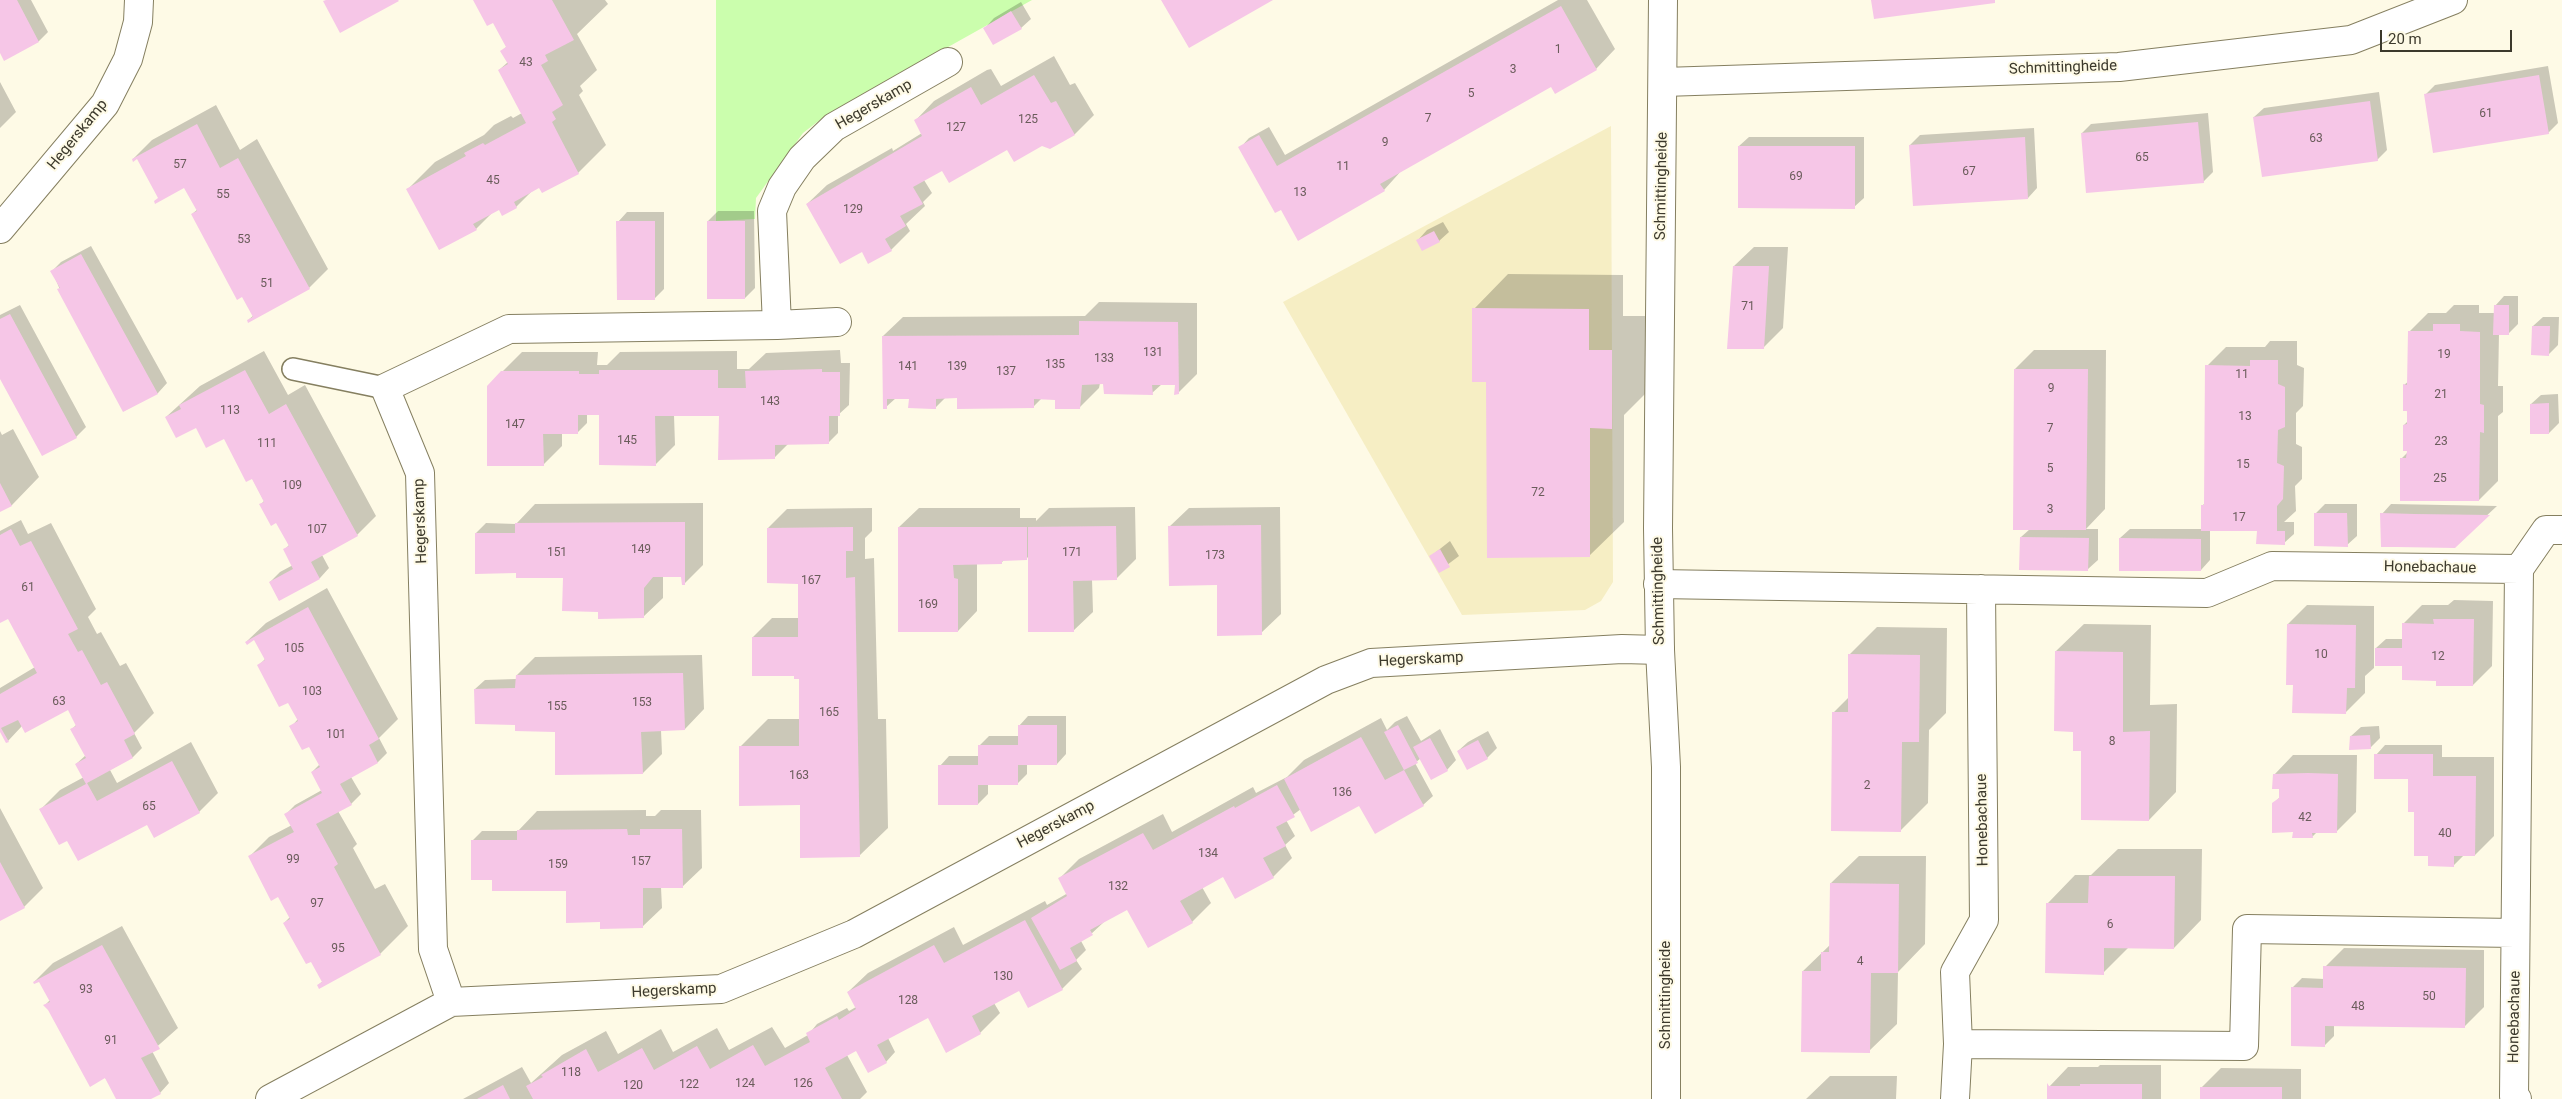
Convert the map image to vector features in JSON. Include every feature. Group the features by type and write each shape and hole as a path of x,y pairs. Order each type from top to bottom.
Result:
{"street":[{"name":"Hegerskamp","path":"0,229 105,104 128,59 138,22 139,0"},
{"name":"Schmittingheide","path":"1663,0 1664,82 1658,584 1666,767 1666,1099"},
{"name":"Schmittingheide","path":"1664,82 2119,67 2351,40 2452,0"},
{"name":"Hegerskamp","path":"777,325 772,211 782,187 802,158 834,127 948,62"},
{"path":"385,388 509,329 777,325 837,322"},
{"name":"Hegerskamp","path":"385,388 420,473 433,949 451,1002"},
{"path":"2519,570 2546,530 2562,530"},
{"name":"Honebachaue","path":"1658,584 2207,593 2272,566 2519,570 2514,1096 2517,1099"},
{"name":"Honebachaue","path":"1955,1099 1958,1044 1955,972 1984,920 1981,589"},
{"name":"Hegerskamp","path":"282,1096 451,1002 721,989 854,934 1326,680 1371,663 1622,649 1660,650"},
{"path":"1958,1044 2244,1046 2247,929 2516,933"}],"lane":[{"path":"293,369 385,388"}],"shaded area":[{"path":"1611,126 1613,582 1601,601 1585,610 1462,615 1283,302"}],"green space":[{"path":"716,0 1032,0 825,116 803,133 756,198 755,219 716,221"}],"building":[{"path":"0,0 17,0 39,42 4,61 0,53"},
{"path":"473,0 552,0 574,40 545,55 548,61 541,65 563,105 552,112 556,119 552,122 579,174 542,193 539,188 514,202 517,208 502,216 499,210 473,224 477,230 439,250 406,189 466,156 464,153 483,143 485,145 526,123 498,70 508,64 500,51 506,47 493,23 487,26"},
{"path":"1161,0 1273,0 1189,48"},
{"path":"1871,0 1995,0 1995,3 1874,19"},
{"path":"323,1 399,1 340,33"},
{"path":"1561,6 1597,70 1555,94 1551,87 1380,184 1385,191 1298,241 1281,210 1275,213 1238,147 1259,135 1277,166"},
{"path":"1011,11 1022,29 993,45 983,28"},
{"path":"1034,75 1051,103 1056,101 1075,135 1050,149 1042,146 1014,162 1007,150 949,183 942,171 913,187 923,204 900,216 906,226 885,239 892,251 868,264 862,252 840,264 806,204 922,136 914,120 955,96 971,87 981,105"},
{"path":"2539,75 2549,134 2433,153 2424,94"},
{"path":"2370,101 2378,161 2262,177 2253,117"},
{"path":"2198,122 2204,183 2086,193 2081,133"},
{"path":"197,124 220,168 238,158 310,289 248,323 247,320 253,317 242,297 237,300 191,214 197,211 184,188 155,204 154,201 158,198 137,159 133,162 132,159"},
{"path":"2025,137 2028,199 1913,206 1909,145"},
{"path":"1738,146 1855,146 1855,209 1738,208"},
{"path":"616,221 655,221 655,300 617,300"},
{"path":"707,221 745,221 745,299 707,299"},
{"path":"1434,231 1440,242 1422,251 1416,240"},
{"path":"81,254 158,394 123,412 57,289 60,288 50,271"},
{"path":"1733,266 1769,266 1764,349 1727,349"},
{"path":"2494,305 2509,305 2509,335 2493,335"},
{"path":"1472,308 1589,309 1589,350 1612,350 1612,429 1590,428 1590,557 1487,558 1486,382 1472,382"},
{"path":"10,314 77,438 42,456 0,379 0,319"},
{"path":"1079,321 1178,322 1179,394 1174,395 1175,385 1152,385 1153,395 1104,394 1103,384 1082,385 1080,409 1055,409 1055,400 1034,399 1034,408 957,409 957,398 936,399 936,409 908,408 909,399 887,399 887,409 883,409 882,336 1079,335"},
{"path":"2433,324 2460,324 2460,331 2480,332 2480,404 2484,405 2484,433 2480,432 2479,501 2400,501 2400,458 2406,458 2407,451 2403,451 2403,425 2407,424 2407,411 2403,411 2403,384 2407,385 2408,331 2433,331"},
{"path":"2532,326 2550,326 2549,356 2531,355"},
{"path":"2250,360 2278,360 2278,384 2285,387 2285,427 2278,430 2277,463 2284,466 2283,499 2277,506 2277,531 2285,531 2285,545 2256,544 2257,531 2201,531 2201,505 2204,505 2205,365 2250,366"},
{"path":"822,369 822,372 840,372 840,416 829,416 829,444 775,445 775,459 718,460 719,416 655,416 656,466 599,465 599,415 578,415 578,434 543,434 544,466 487,466 487,386 501,371 579,371 579,374 599,374 599,370 718,370 718,388 746,388 745,371"},
{"path":"2014,369 2088,369 2086,530 2013,530"},
{"path":"245,370 269,414 286,404 358,536 311,562 320,579 279,601 269,582 293,569 283,549 289,546 276,523 271,526 259,504 264,502 252,479 246,482 224,439 206,448 196,428 176,438 165,417 181,409 179,405"},
{"path":"2549,403 2549,434 2530,434 2530,404"},
{"path":"0,483 12,506 0,512"},
{"path":"2314,513 2347,513 2348,547 2314,546"},
{"path":"2380,513 2490,515 2455,548 2381,547"},
{"path":"685,522 685,585 682,585 681,577 653,577 644,588 644,618 598,619 598,612 562,611 563,578 516,578 516,573 475,574 475,533 515,533 515,523"},
{"path":"1261,525 1262,635 1217,636 1217,585 1169,586 1168,526"},
{"path":"1116,526 1117,580 1073,581 1074,632 1028,632 1028,527"},
{"path":"853,527 853,551 846,551 846,578 855,577 860,857 800,858 800,805 739,806 739,746 799,746 799,679 794,679 794,676 752,676 752,637 798,637 798,584 767,583 767,528"},
{"path":"898,527 1027,527 1027,560 1002,561 1002,564 953,565 954,578 958,579 958,632 898,632"},
{"path":"11,529 20,546 31,541 78,629 68,634 78,652 82,650 101,685 107,682 135,734 124,740 133,758 87,783 97,801 172,761 200,813 154,838 147,825 78,861 67,841 59,845 39,809 86,784 75,764 86,758 70,729 76,726 68,710 25,733 18,720 1,728 9,742 6,743 0,732 0,694 37,673 8,619 0,623 0,535"},
{"path":"2020,537 2089,538 2088,571 2019,570"},
{"path":"2119,538 2201,539 2201,571 2119,571"},
{"path":"1440,549 1450,567 1439,573 1429,556"},
{"path":"308,607 379,739 369,745 378,763 340,784 352,805 316,824 338,864 334,867 381,955 319,989 317,985 322,982 311,962 306,964 283,923 290,919 278,897 271,901 248,856 294,832 284,814 322,793 311,772 320,767 309,747 302,750 289,726 298,721 288,703 279,707 257,665 265,660 254,640 247,645 245,642"},
{"path":"2433,619 2474,619 2473,686 2436,686 2436,681 2402,680 2402,666 2375,666 2375,648 2402,648 2402,623 2434,624"},
{"path":"2287,624 2356,625 2355,688 2347,688 2346,714 2292,713 2293,685 2286,685"},
{"path":"2055,651 2123,652 2123,732 2150,731 2149,821 2081,820 2081,751 2073,751 2073,732 2054,731"},
{"path":"1848,654 1920,655 1919,742 1902,742 1901,832 1831,831 1832,712 1848,712"},
{"path":"683,673 685,730 641,732 643,774 555,775 555,732 515,731 515,725 475,724 474,689 515,688 516,675"},
{"path":"1018,725 1057,725 1057,765 1018,765 1018,785 978,785 978,805 938,805 938,765 978,765 978,745 1018,745"},
{"path":"1398,725 1418,763 1404,770 1384,732"},
{"path":"2370,735 2371,749 2349,750 2350,736"},
{"path":"1361,737 1385,780 1404,770 1424,806 1375,834 1359,806 1311,832 1284,779"},
{"path":"1430,738 1448,771 1431,780 1413,747"},
{"path":"1478,740 1488,759 1467,770 1457,751"},
{"path":"2374,754 2433,754 2433,776 2476,776 2475,856 2454,856 2454,867 2428,866 2428,856 2414,856 2414,812 2408,812 2408,779 2374,779"},
{"path":"2273,774 2338,774 2337,833 2312,833 2313,838 2292,838 2293,832 2272,833 2272,803 2279,798 2279,789 2272,789"},
{"path":"1277,785 1295,817 1276,827 1286,846 1263,858 1274,878 1235,899 1223,877 1180,901 1193,923 1148,948 1127,910 1090,930 1093,935 1070,948 1077,961 1060,970 1031,918 1067,896 1058,878 1143,833 1153,850"},
{"path":"627,829 628,835 640,835 640,829 682,829 683,888 643,888 643,928 600,929 600,922 566,923 566,891 492,891 492,880 471,880 471,840 517,840 517,830"},
{"path":"0,862 25,908 0,921"},
{"path":"2089,876 2175,876 2174,949 2104,948 2104,975 2045,973 2046,903 2088,903"},
{"path":"1830,883 1899,884 1898,973 1871,973 1870,1053 1801,1052 1802,971 1821,971 1821,952 1829,952"},
{"path":"1025,920 1063,990 1028,1008 1019,991 972,1016 981,1034 946,1053 928,1018 877,1045 887,1063 868,1073 856,1051 825,1068 842,1099 533,1099 526,1086 586,1049 598,1072 642,1048 654,1070 697,1046 710,1069 753,1045 765,1066 810,1042 806,1033 837,1016 839,1020 856,1009 847,992 934,945 944,963"},
{"path":"102,945 160,1049 141,1058 161,1094 151,1099 116,1099 105,1078 90,1087 48,1010 43,1005 50,1002 39,982 34,984 33,982"},
{"path":"2323,966 2466,968 2465,1028 2325,1026 2325,1047 2291,1046 2291,987 2323,988"},
{"path":"2047,1083 2049,1086 2142,1084 2142,1099 2047,1099"},
{"path":"503,1085 510,1099 477,1099"},
{"path":"2200,1087 2282,1087 2282,1099 2200,1099"}]}
